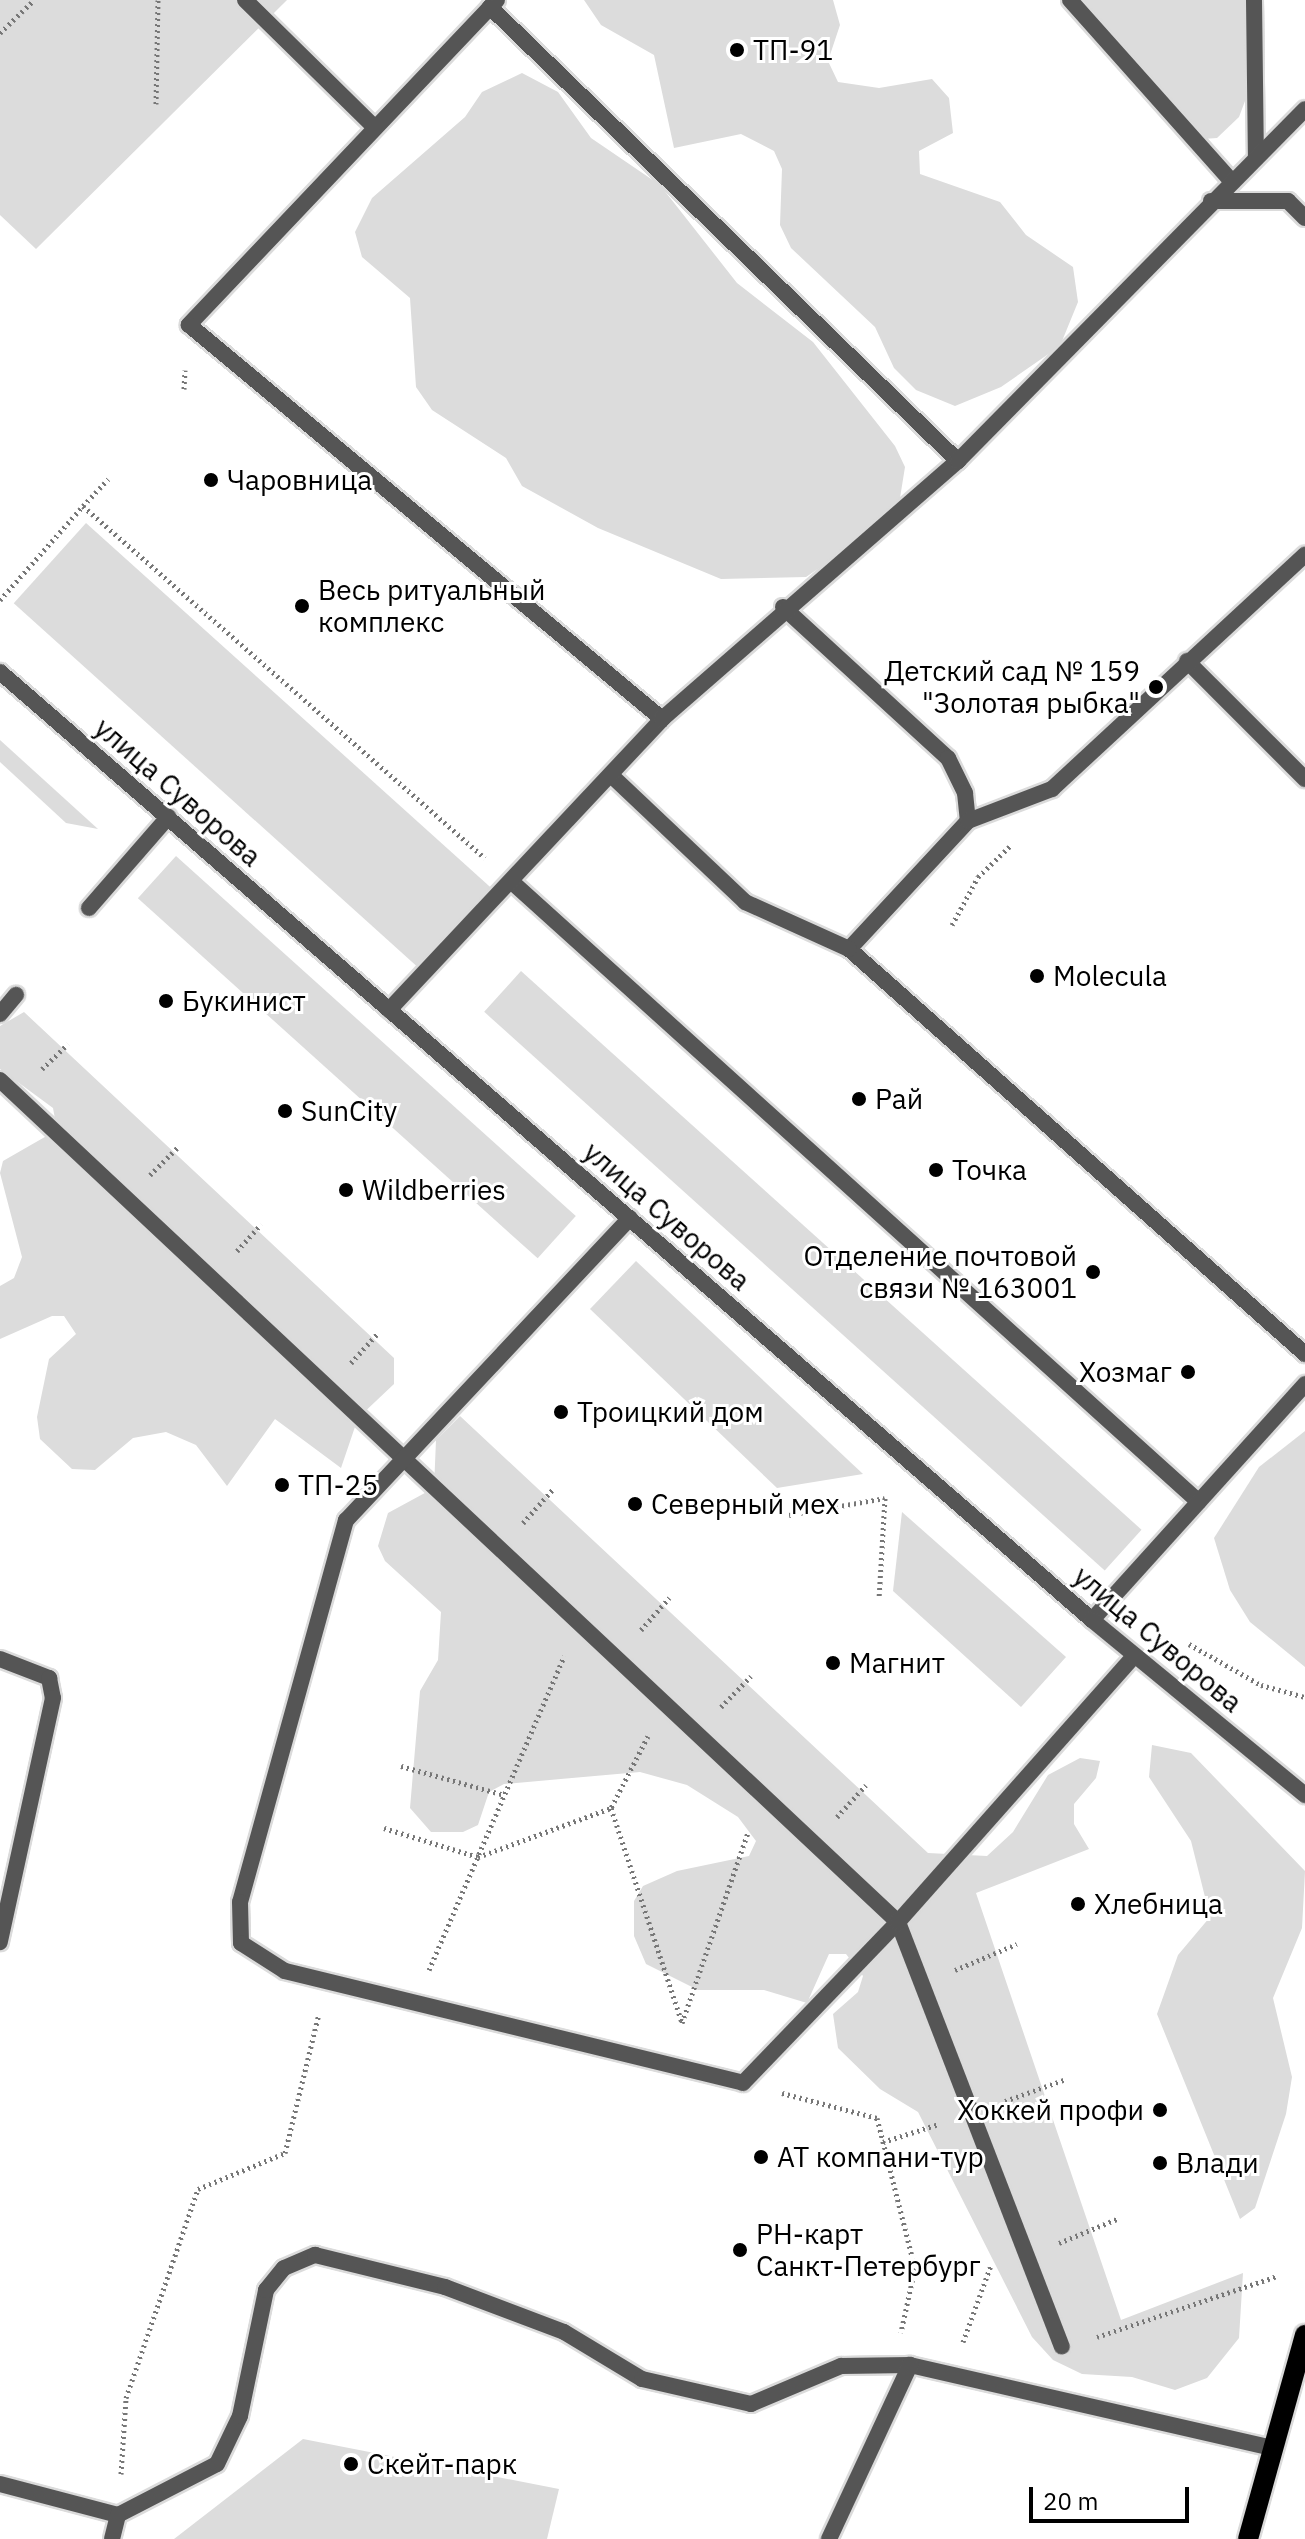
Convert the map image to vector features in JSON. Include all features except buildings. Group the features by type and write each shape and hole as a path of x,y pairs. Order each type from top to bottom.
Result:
{"main road":[{"path":"1248,2539 1305,2335"}],"street":[{"path":"245,0 373,126"},
{"path":"1070,0 1231,181"},
{"path":"1254,0 1256,156"},
{"path":"662,719 189,325 373,126 494,4 958,461"},
{"path":"389,1010 613,777 662,719 783,607 958,461 1305,109"},
{"path":"1211,201 1288,201 1305,218"},
{"path":"849,949 968,821 1052,789 1305,555"},
{"path":"783,607 948,758 965,793 968,821"},
{"path":"1187,661 1305,779"},
{"name":"улица Суворова","path":"0,672 1092,1620 1305,1795"},
{"path":"613,777 745,902 849,949 1305,1354"},
{"path":"89,908 168,817"},
{"path":"512,882 1199,1502"},
{"path":"0,1014 16,995"},
{"path":"0,1080 898,1922 1062,2346"},
{"path":"630,1218 346,1520 240,1902 241,1943 285,1971 743,2083 898,1922 1134,1656"},
{"path":"1092,1620 1305,1384"},
{"path":"0,1659 49,1678 53,1698 0,1942"},
{"path":"0,2484 118,2515 217,2464 240,2416 266,2290 284,2268 315,2255 445,2287 564,2332 642,2379 751,2404 841,2366 902,2364 1272,2448"},
{"path":"829,2539 902,2364"},
{"path":"112,2539 118,2515"}],"path":[{"path":"0,33 34,0"},
{"path":"156,104 158,0"},
{"path":"0,600 108,479"},
{"path":"83,506 512,882"},
{"path":"500,1548 554,1488"},
{"path":"789,1515 885,1498 879,1598"},
{"path":"415,2003 578,1622"},
{"path":"1189,1644 1261,1685 1305,1697"},
{"path":"384,1828 478,1857 611,1808 665,1703"},
{"path":"401,1766 504,1795"},
{"path":"668,2065 761,1793"},
{"path":"611,1808 682,2023"},
{"path":"923,1983 1017,1944"},
{"path":"118,2515 126,2398 198,2189 285,2153 327,1982"},
{"path":"883,2142 972,2114 1066,2079"},
{"path":"743,2083 877,2118 915,2268 902,2364"},
{"path":"952,2373 1010,2214"},
{"path":"1026,2257 1117,2219"},
{"path":"1062,2346 1277,2276"}],"shaded area":[{"path":"0,0 287,0 36,249 0,215"},
{"path":"584,0 833,0 840,25 828,61 838,82 879,88 932,79 949,98 953,133 919,151 920,174 1000,202 1026,235 1073,267 1078,302 1060,346 1001,387 955,406 916,390 894,368 875,327 791,248 780,225 782,169 774,151 741,134 674,148 654,55 601,25"},
{"path":"1061,0 1247,0 1245,101 1239,117 1217,138 1203,139"},
{"path":"522,73 558,92 591,138 660,185 737,283 813,342 895,446 905,467 900,498 877,529 806,577 721,579 598,528 522,486 506,458 432,410 416,387 410,298 362,257 355,232 372,198 465,117 482,92"},
{"path":"86,523 491,888 419,968 14,603"},
{"path":"0,740 98,829 66,823 0,762"},
{"path":"176,856 576,1216 538,1258 138,898"},
{"path":"521,971 1142,1530 1105,1571 484,1012"},
{"path":"24,1012 394,1358 394,1384 358,1418 341,1468 275,1419 227,1486 196,1445 166,1432 133,1438 95,1470 72,1469 40,1439 37,1417 49,1359 76,1334 64,1316 52,1316 0,1339 0,1286 14,1278 22,1257 0,1173 3,1161 57,1130 53,1108 0,1069 0,1026"},
{"path":"636,1261 863,1474 777,1488 590,1309"},
{"path":"460,1416 928,1853 987,1856 1013,1832 1048,1775 1080,1758 1100,1761 1096,1778 1074,1804 1074,1824 1089,1849 976,1893 1121,2320 1243,2273 1239,2338 1207,2378 1175,2390 1132,2377 1082,2374 1053,2360 1032,2337 918,2112 880,2089 838,2048 833,2014 858,1992 863,1976 846,1954 829,1954 807,2003 764,1990 698,1990 646,1964 634,1936 634,1901 643,1886 677,1871 749,1856 756,1841 738,1817 687,1785 640,1772 504,1784 489,1792 478,1825 463,1832 431,1832 410,1808 420,1691 438,1660 441,1612 385,1561 378,1546 388,1513 434,1488 436,1440"},
{"path":"1305,1431 1305,1667 1250,1622 1230,1590 1214,1538 1259,1467"},
{"path":"902,1512 1066,1657 1021,1707 893,1591"},
{"path":"1152,1745 1191,1753 1305,1871 1302,1928 1273,1998 1292,2077 1286,2114 1255,2208 1240,2219 1157,2014 1178,1955 1210,1917 1191,1841 1149,1777"},
{"name":"Скейт-парк","path":"303,2439 559,2489 547,2539 174,2539"}],"place":[{"name":"ТП-91","path":"737,50"},
{"name":"Чаровница","path":"211,480"},
{"name":"Весь ритуальный комплекс","path":"302,606"},
{"name":"Детский сад № 159 \"Золотая рыбка\"","path":"1156,687"},
{"name":"Molecula","path":"1037,976"},
{"name":"Букинист","path":"166,1001"},
{"name":"Рай","path":"859,1099"},
{"name":"SunCity","path":"285,1111"},
{"name":"Точка","path":"936,1170"},
{"name":"Wildberries","path":"346,1190"},
{"name":"Отделение почтовой связи № 163001","path":"1093,1272"},
{"name":"Хозмаг","path":"1188,1372"},
{"name":"Троицкий дом","path":"561,1412"},
{"name":"ТП-25","path":"282,1485"},
{"name":"Северный мех","path":"635,1504"},
{"name":"Магнит","path":"833,1663"},
{"name":"Хлебница","path":"1078,1904"},
{"name":"Хоккей профи","path":"1160,2110"},
{"name":"АТ компани-тур","path":"761,2157"},
{"name":"Влади","path":"1160,2163"},
{"name":"РН-карт Санкт-Петербург","path":"740,2250"},
{"name":"Скейт-парк","path":"351,2464"}]}
